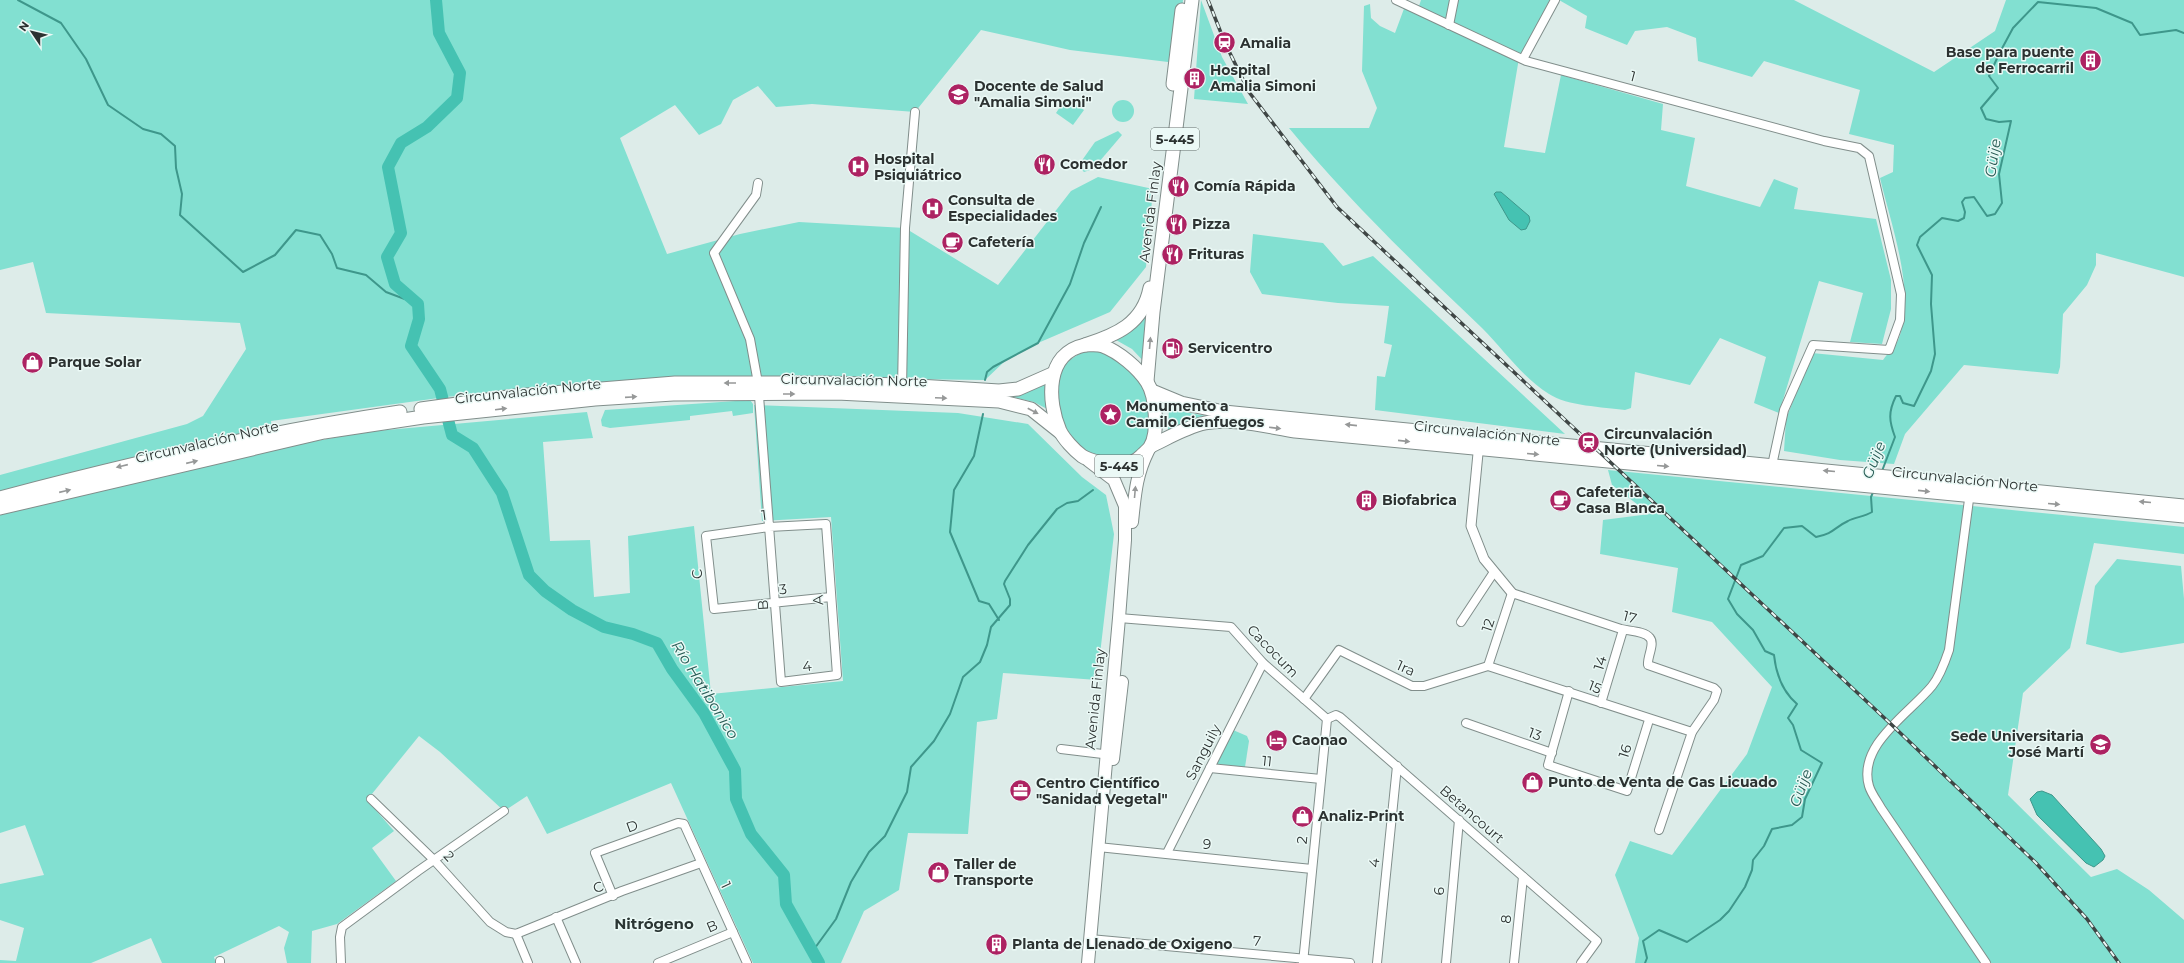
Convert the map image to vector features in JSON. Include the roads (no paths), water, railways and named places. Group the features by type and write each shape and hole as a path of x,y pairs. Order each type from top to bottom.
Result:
{"highway":[{"name":"Avenida Finlay","path":"1085,345 1111,336 1130,324 1148,299 1183,0"},
{"name":"Avenida Finlay","path":"1149,386 1153,312 1192,0"},
{"name":"5-445","path":"1085,345 1102,345 1112,350 1123,358 1149,386 1155,416 1151,446 1140,458 1130,463 1121,466 1112,466 1083,456 1060,432 1053,409 1052,374 1066,353 1076,347 1085,345"},
{"name":"Circunvalación Norte","path":"0,498 121,466 300,428 462,408 675,384 758,388 902,391 999,391 1018,389 1052,374"},
{"name":"Circunvalación Norte","path":"1149,386 1181,403 1224,412 1479,443"},
{"name":"Circunvalación Norte","path":"902,391 1016,404 1031,409 1060,432"},
{"name":"Circunvalación Norte","path":"0,508 324,432 422,413"},
{"name":"Circunvalación Norte","path":"1151,446 1187,429 1206,423 1222,422 1479,443 1867,480 2184,516"},
{"name":"Circunvalación Norte","path":"1970,491 2184,506"}],"main road":[{"name":"Avenida Finlay","path":"1088,963 1093,939 1135,486 1139,470 1151,446"},
{"name":"Avenida Finlay","path":"1083,456 1114,480 1125,506 1123,618"},
{"name":"Avenida Finlay","path":"1093,939 1095,963"}],"street":[{"name":"1","path":"1396,0 1523,59 1824,141 1858,148 1869,156 1901,294 1900,320 1889,350 1813,345 1784,410 1771,471"},
{"path":"1449,25 1454,0"},
{"path":"1523,59 1555,0"},
{"path":"902,391 905,228 915,112"},
{"name":"B","path":"758,183 756,194 714,252 750,340 758,388 781,682"},
{"path":"1479,443 1471,526 1484,559 1512,593"},
{"path":"1970,491 1949,650 1943,667 1933,686 1873,749 1868,774 1869,786 1881,808 1986,963"},
{"name":"1","path":"706,536 769,527 826,524"},
{"name":"A","path":"826,524 837,675"},
{"name":"C","path":"706,536 714,609"},
{"path":"1461,622 1494,572"},
{"name":"17","path":"1512,593 1650,638 1652,643 1647,659 1648,665 1711,686 1717,691 1714,700 1692,732"},
{"name":"12","path":"1488,666 1512,593"},
{"name":"3","path":"714,609 831,597"},
{"name":"Cacocum","path":"1123,618 1231,627 1263,663 1327,719"},
{"name":"14","path":"1601,703 1624,630"},
{"name":"1ra","path":"1304,699 1339,650 1412,686 1424,686 1488,666"},
{"name":"Sanguily","path":"1167,853 1263,663"},
{"name":"15","path":"1488,666 1569,691 1649,720 1692,732"},
{"name":"4","path":"781,682 837,675"},
{"path":"1552,753 1569,691"},
{"name":"Betancourt","path":"1327,719 1336,715 1340,717 1597,941 1582,963"},
{"name":"2","path":"1303,961 1327,719"},
{"name":"16","path":"1627,791 1649,720"},
{"name":"13","path":"1466,723 1552,753 1548,764 1627,791"},
{"path":"1659,830 1692,732"},
{"path":"1061,748 1110,755"},
{"name":"4","path":"1377,963 1397,766"},
{"name":"11","path":"1210,768 1321,779"},
{"name":"2","path":"371,799 434,860 490,922 506,932 516,934"},
{"path":"341,963 340,937 342,927 504,811"},
{"name":"6","path":"1446,963 1459,820"},
{"name":"1","path":"678,823 684,824 747,963"},
{"name":"D","path":"612,896 595,853 678,823"},
{"name":"9","path":"1102,847 1312,868"},
{"name":"C","path":"516,934 701,863"},
{"name":"8","path":"1514,963 1523,877"},
{"path":"556,918 576,963"},
{"name":"B","path":"658,963 733,932"},
{"path":"516,934 528,963"},
{"name":"7","path":"1093,939 1303,961 1350,963"}],"waterway":[{"path":"18,0 61,23 86,59 108,105 143,129 161,134 175,146 176,168 182,194 180,215 243,272 275,255 296,230 320,235 332,254 337,268 366,275 386,292 418,304"},
{"name":"Río Hatibonico","path":"436,0 439,33 460,73 457,98 427,127 401,143 388,167 401,233 387,257 395,284 418,304 419,319 411,346 440,389 452,435 473,448 502,493 529,575 545,591 572,610 604,627 633,634 657,643 672,669 704,713 735,770 736,799 751,834 784,875 786,904 819,963"},
{"name":"Güije","path":"1882,471 1895,437 1890,416 1893,402 1896,396 1900,396 1903,403 1914,406 1931,371 1935,354 1931,304 1932,275 1917,245 1920,237 1942,218 1958,221 1964,218 1965,212 1962,202 1965,198 1974,197 1987,216 1995,214 2002,203 1999,174 2011,121 1999,122 1986,119 1981,108 1998,88 1989,76 2013,28 2038,2 2096,8 2132,23 2140,35 2176,30 2184,33"},
{"path":"985,380 987,372 993,367 1038,343 1070,284 1084,243 1101,207"},
{"path":"983,414 974,456 954,490 950,532 979,601 989,604 999,620"},
{"path":"812,952 836,919 851,882 869,852 885,836 907,792 911,767 934,741 950,714 963,677 980,662 987,645 991,627 1010,605 1010,599 1004,584 1005,581 1028,545 1057,509 1067,503 1078,501 1093,490"},
{"name":"Güije","path":"1645,963 1647,958 1643,941 1659,930 1687,942 1720,920 1729,911 1745,887 1752,870 1753,860 1764,846 1772,829 1792,825 1802,817 1805,799 1822,763 1801,750 1793,725 1788,718 1797,704 1788,694 1781,682 1776,669 1774,655 1765,651 1753,630 1737,614 1728,599 1741,565 1763,556 1784,528 1802,526 1816,537 1831,532 1851,520 1872,512 1871,497 1874,490"}],"railway":[{"path":"1208,0 1225,43 1249,92 1337,207 1893,726 2036,863 2087,919 2119,963"}],"place":[{"name":"Amalia","path":"1225,43"},
{"name":"Base para puente de Ferrocarril","path":"2090,60"},
{"name":"Hospital Amalia Simoni","path":"1194,78"},
{"name":"Docente de Salud \"Amalia Simoni\"","path":"958,94"},
{"name":"Comedor","path":"1044,164"},
{"name":"Hospital Psiquiátrico","path":"858,167"},
{"name":"Comía Rápida","path":"1178,186"},
{"name":"Consulta de Especialidades","path":"933,208"},
{"name":"Pizza","path":"1177,224"},
{"name":"Cafetería","path":"953,242"},
{"name":"Frituras","path":"1172,254"},
{"name":"Servicentro","path":"1172,348"},
{"name":"Parque Solar","path":"32,362"},
{"name":"Monumento a Camilo Cienfuegos","path":"1110,414"},
{"name":"Circunvalación Norte (Universidad)","path":"1588,442"},
{"name":"Biofabrica","path":"1366,500"},
{"name":"Cafeteria Casa Blanca","path":"1560,500"},
{"name":"Caonao","path":"1276,740"},
{"name":"Sede Universitaria José Martí","path":"2100,744"},
{"name":"Punto de Venta de Gas Licuado","path":"1532,782"},
{"name":"Centro Científico \"Sanidad Vegetal\"","path":"1021,791"},
{"name":"Analiz-Print","path":"1303,816"},
{"name":"Taller de Transporte","path":"938,872"},
{"name":"Planta de Llenado de Oxigeno","path":"997,944"}],"district":[{"name":"Nitrógeno","path":"654,924"}]}
